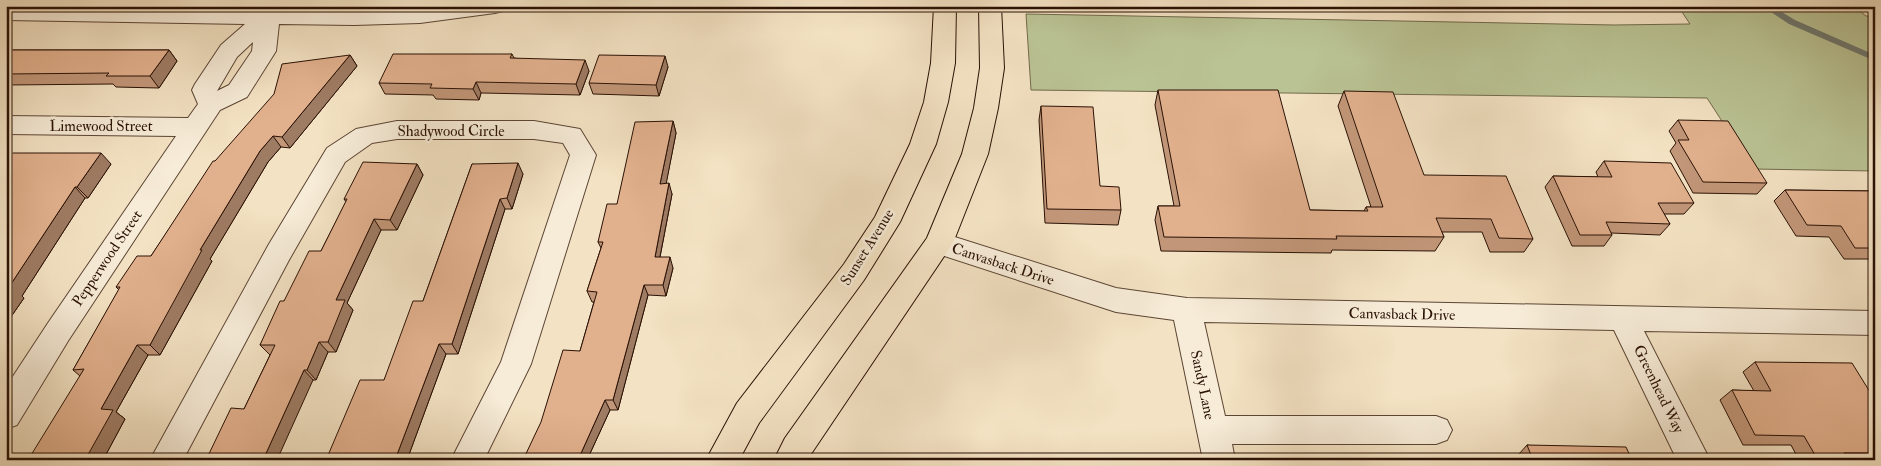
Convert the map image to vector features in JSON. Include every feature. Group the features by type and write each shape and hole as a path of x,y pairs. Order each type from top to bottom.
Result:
{"main road":[{"name":"Sunset Avenue","path":"722,460 748,413 854,272 886,222 923,144 936,102 943,63 945,6"},
{"path":"790,460 796,448 939,243 975,154 986,108 992,68 990,6"}],"street":[{"path":"6,13 271,11 354,18 420,16 495,6"},
{"name":"Pepperwood Street","path":"6,415 58,332 211,104 238,91 254,67 264,51 271,11"},
{"name":"Limewood Street","path":"6,125 195,127"},
{"name":"Shadywood Circle","path":"166,460 279,252 336,155 365,135 396,130 534,130 571,135 582,155 519,354 467,460"},
{"name":"Canvasback Drive","path":"939,243 1116,300 1187,310 1875,323"},
{"name":"Sandy Lane","path":"1187,310 1216,445"},
{"name":"Greenhead Way","path":"1624,318 1694,460"},
{"path":"1216,445 1436,430"}],"green space":[{"path":"1678,6 1853,6 1866,16 1875,17 1875,171 1753,169 1707,98 1031,90 1026,14 1614,25 1690,24"}],"building":[{"path":"6,50 169,50 150,76 106,76 109,73 6,74"},
{"path":"393,54 512,54 510,58 585,60 576,84 476,82 473,89 430,88 432,84 379,83"},
{"path":"350,55 282,137 273,136 260,151 200,250 202,250 150,345 137,345 101,409 113,410 85,460 28,460 84,369 73,370 120,287 116,287 137,256 151,256 213,161 274,94 282,64"},
{"path":"599,55 665,56 656,85 589,83"},
{"path":"1158,90 1278,90 1310,210 1368,211 1366,207 1383,207 1344,91 1393,92 1424,175 1506,176 1533,239 1499,238 1491,219 1436,218 1444,237 1336,236 1337,239 1164,237 1158,206 1180,206"},
{"path":"1041,106 1093,107 1100,186 1119,187 1121,210 1047,209"},
{"path":"1678,120 1728,121 1767,183 1703,182 1678,140 1689,140"},
{"path":"673,121 660,184 669,183 655,257 670,257 663,285 644,285 613,400 605,400 578,460 523,460 541,422 563,350 580,351 597,292 587,291 603,242 598,242 607,204 617,204 635,122"},
{"path":"6,153 101,153 77,187 75,187 9,287 12,287 6,295"},
{"path":"1604,161 1671,163 1694,203 1658,203 1670,224 1606,222 1612,235 1580,235 1553,176 1612,177"},
{"path":"363,162 417,164 390,220 374,219 336,300 345,300 328,342 319,342 307,370 304,370 263,460 206,460 231,408 244,409 275,345 260,345 280,301 284,301 309,251 321,251"},
{"path":"518,163 507,198 500,199 452,344 439,344 395,460 326,460 360,380 384,380 413,301 423,301 472,164"},
{"path":"1785,190 1875,191 1875,248 1855,248 1841,226 1807,225"},
{"path":"1755,362 1852,363 1870,392 1875,393 1875,453 1844,453 1846,456 1815,455 1804,436 1755,435 1732,390 1771,391"},
{"path":"1527,445 1626,447 1632,460 1533,460"}],"waterway":[{"path":"1766,6 1792,22 1875,58"}]}
